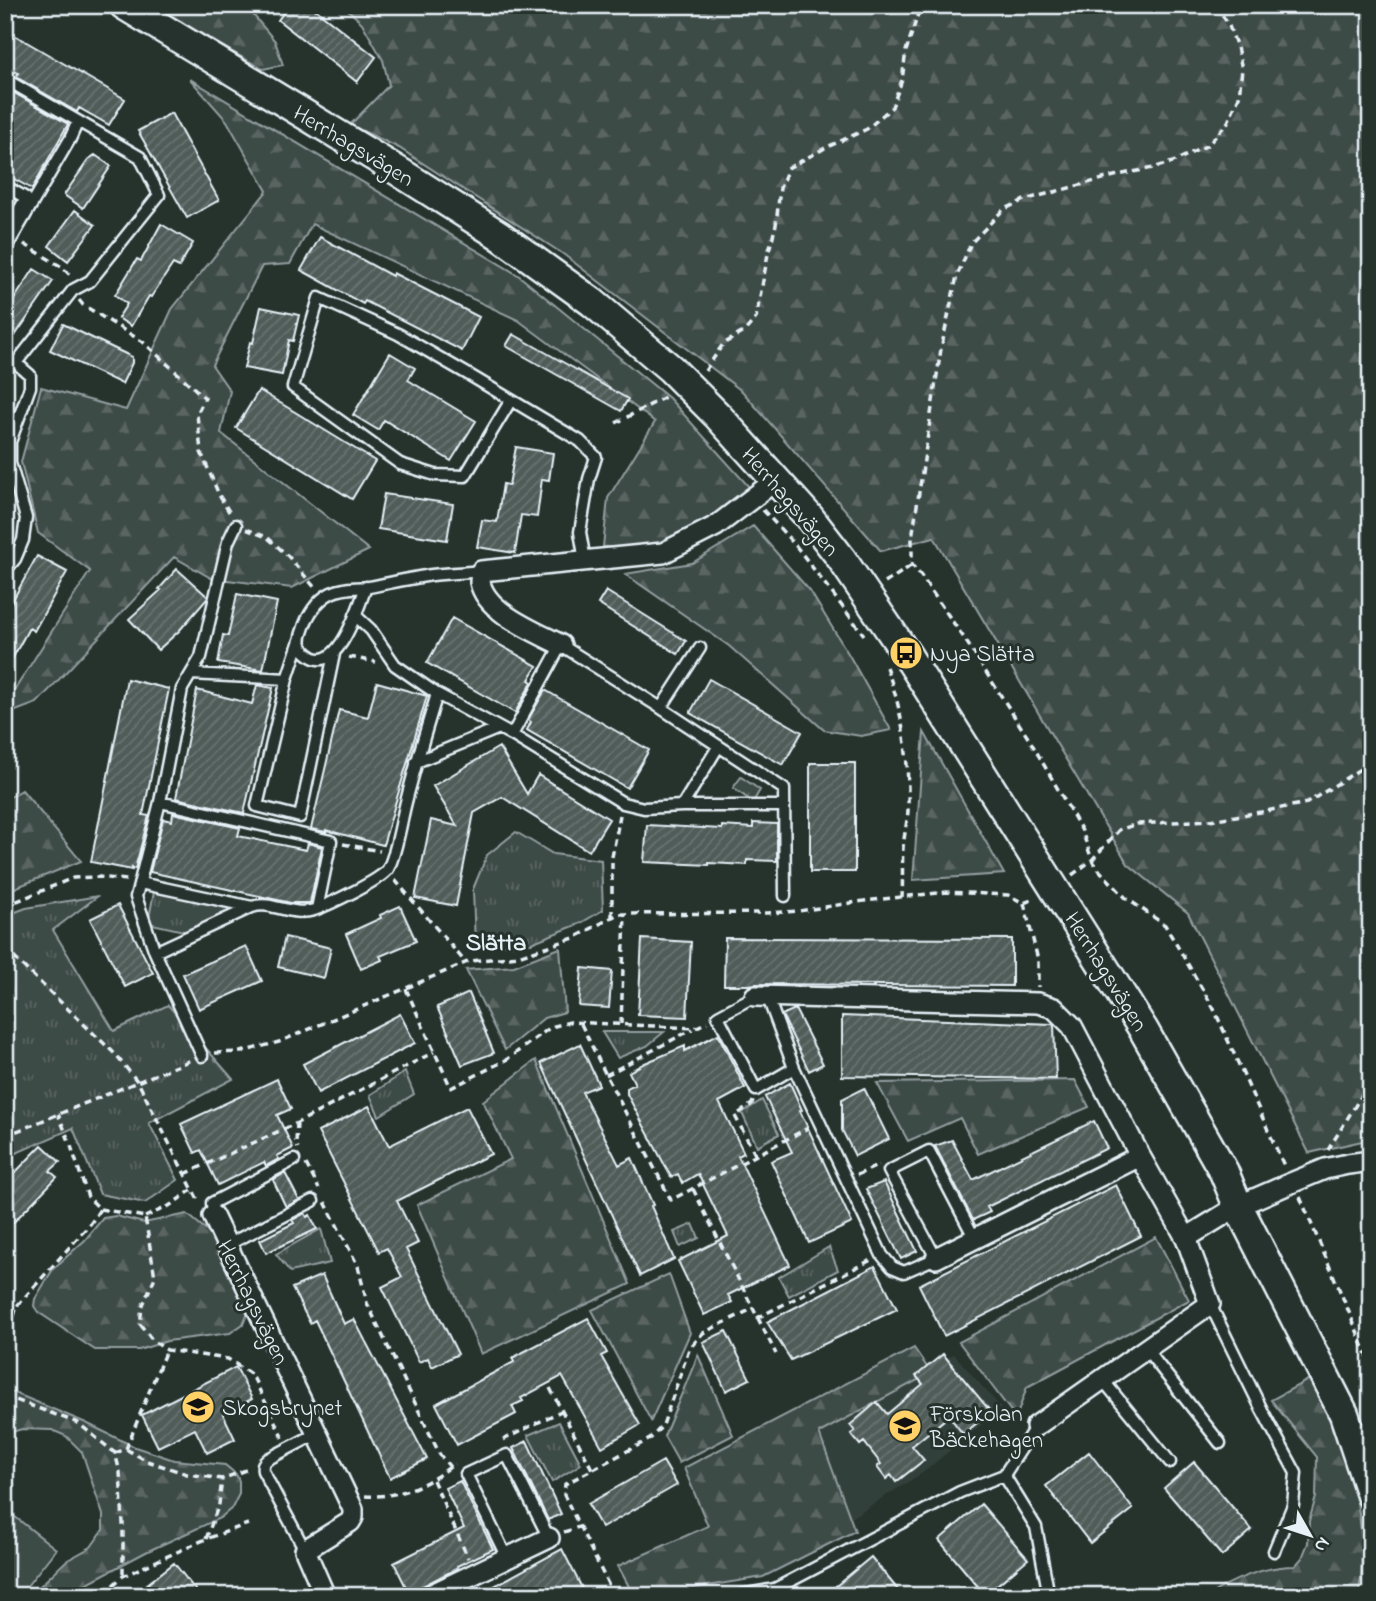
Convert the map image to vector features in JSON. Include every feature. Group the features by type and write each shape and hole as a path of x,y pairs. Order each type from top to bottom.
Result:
{"street":[{"name":"Herrhagsvägen","path":"124,5 499,235 592,302 671,369 717,415 810,519 867,595 967,748 1143,1029 1224,1172 1238,1206 1320,1365 1343,1414 1371,1495"},
{"path":"561,645 512,619 489,601 480,582 481,572 663,553 716,526 776,480"},
{"path":"762,997 1038,1003 1054,1008 1072,1026 1186,1238 1210,1304 1035,1426"},
{"path":"936,1258 1140,1156"},
{"path":"1186,1238 1238,1206 1291,1183 1325,1169 1371,1161"},
{"name":"Herrhagsvägen","path":"213,1216 353,1509 350,1522 305,1550"},
{"path":"428,1596 549,1538"},
{"path":"305,1550 325,1596"}],"lane":[{"path":"5,79 140,157 159,195 90,281 73,290 16,363"},
{"path":"5,250 78,121"},
{"path":"5,186 26,198 5,233"},
{"path":"511,400 465,476 435,475 400,464 293,387 319,298 398,334 511,400 580,441 596,457 589,479 580,532 585,561"},
{"path":"5,357 30,375 30,387 10,442 10,463 26,518 23,540 15,559 5,571"},
{"path":"202,1056 155,953 136,897 160,802 181,689 201,657 228,542 236,525"},
{"path":"366,587 344,640 334,654 300,817 257,806 287,679 305,621 315,606 330,593 349,588 435,575 481,572"},
{"path":"355,615 371,629 395,665 437,694 512,735 623,803 644,808 784,806"},
{"path":"300,640 302,647 311,657 326,658 334,654"},
{"path":"512,735 561,645 784,789 785,896"},
{"path":"661,708 700,648"},
{"path":"191,674 287,679"},
{"path":"155,953 260,904 301,913 317,909 374,881 387,871 437,694"},
{"path":"416,762 499,728"},
{"path":"682,806 718,747"},
{"path":"160,802 331,841 317,909"},
{"path":"140,883 251,907"},
{"path":"794,1068 756,1090 718,1016 762,997 881,1255 892,1267 904,1272 936,1258 890,1171 929,1151 975,1239"},
{"path":"213,1216 212,1203 294,1160"},
{"path":"227,1245 313,1201"},
{"path":"1210,1304 1296,1473 1293,1505 1274,1551"},
{"path":"1146,1349 1220,1443"},
{"path":"1102,1379 1170,1462"},
{"path":"735,1596 776,1593 960,1492 1004,1475 1035,1426"},
{"path":"305,1550 263,1471 264,1463 316,1434"},
{"path":"507,1558 466,1474 507,1455 549,1538"},
{"path":"1004,1475 1036,1527 1049,1596"}],"path":[{"path":"616,423 701,376 723,344 745,331 756,318 776,225 780,188 788,168 867,129 892,107 902,80 906,51 921,5"},
{"path":"1216,5 1229,26 1241,69 1239,97 1228,122 1208,145 1163,165 1024,200 1003,210 971,243 957,276 941,349 912,538 912,565 964,638 1032,744 1082,831 1092,860 1126,898 1165,925 1214,1009 1300,1198 1371,1364"},
{"path":"19,225 25,244 72,275 73,290 83,305 143,342 205,398 197,414 201,452 219,495 236,525 267,537 288,556 324,598"},
{"path":"751,499 796,545 863,635"},
{"path":"867,595 912,565"},
{"path":"334,654 395,665"},
{"path":"886,667 901,714 908,777 902,897"},
{"path":"1064,880 1092,860 1119,830 1137,824 1210,820 1307,803 1371,762"},
{"path":"612,917 612,857 623,803"},
{"path":"331,841 393,854"},
{"path":"387,871 466,963"},
{"path":"5,906 73,878 99,877 140,883"},
{"path":"5,1136 208,1053 240,1052 279,1042 466,963 518,956 574,937 618,914 799,911 947,892 1008,895 1024,903 1044,895"},
{"path":"1024,903 1038,960 1038,1003"},
{"path":"621,1024 625,914"},
{"path":"5,949 113,1052 138,1082 192,1190 213,1216"},
{"path":"406,989 451,1088 506,1060 551,1027 570,1022 695,1028"},
{"path":"606,1075 718,1016"},
{"path":"580,1023 671,1200 819,1122"},
{"path":"185,1174 297,1123 434,1051"},
{"path":"1312,1175 1371,1080"},
{"path":"756,1090 752,1104 735,1116 756,1156"},
{"path":"58,1115 88,1197 100,1209 145,1217 169,1206 192,1190"},
{"path":"297,1123 296,1143 358,1266 367,1303 440,1455 450,1467"},
{"path":"846,1180 883,1162 890,1171"},
{"path":"693,1189 776,1354"},
{"path":"5,1339 18,1306 91,1223 100,1209"},
{"path":"145,1217 155,1277 142,1307 140,1324 153,1341 167,1350 228,1359 252,1375 288,1448"},
{"path":"757,1318 881,1255"},
{"path":"614,1596 564,1495 565,1484 650,1439 663,1425 689,1349 703,1333 752,1309"},
{"path":"116,1453 126,1449 167,1350"},
{"path":"550,1388 592,1469"},
{"path":"5,1396 78,1423 116,1453 123,1523 122,1576"},
{"path":"500,1442 561,1411"},
{"path":"126,1449 147,1461 187,1474 222,1479 264,1463"},
{"path":"346,1495 378,1497 406,1491 433,1480 463,1461"},
{"path":"206,1539 219,1504 222,1479"},
{"path":"433,1480 475,1573"},
{"path":"108,1596 112,1586 122,1576 206,1539 248,1524"}],"shaded area":[{"name":"Förskolan Bäckehagen","path":"954,1354 1001,1408 924,1472 833,1529 799,1443"}],"green space":[{"path":"149,5 245,5 275,41 283,65 263,69"},
{"path":"343,5 1371,5 1371,1139 1309,1153 1188,913 1128,864 934,537 881,551 743,392 563,254 399,148 350,125 389,85 383,60 362,23"},
{"path":"190,79 518,275 669,398 751,489 692,535 648,548 603,547 608,498 655,422 518,320 312,224 290,264 262,266 212,365 230,391 221,433 369,550 292,588 211,578 174,557 37,703 5,715 5,705 90,571 38,533 21,462 41,387 126,410 172,309 267,191 227,121"},
{"path":"753,526 810,591 891,730 861,736 824,730 729,646 625,574 692,563"},
{"path":"924,732 1004,874 913,880"},
{"path":"741,777 760,790 753,802 733,788"},
{"path":"22,790 81,861 5,892 5,800"},
{"path":"516,832 553,854 601,860 603,910 579,924 531,943 475,947 473,889 487,855"},
{"path":"154,892 234,909 188,932 148,923"},
{"path":"98,896 53,930 114,1031 168,1005 233,1079 149,1123 178,1180 145,1203 100,1194 73,1128 5,1158 5,916 26,908"},
{"path":"560,948 565,1012 544,1018 505,1050 466,970 514,966"},
{"path":"602,1032 664,1032 647,1046 618,1058"},
{"path":"536,1060 630,1284 481,1354 417,1205 511,1159 483,1101"},
{"path":"405,1072 414,1094 379,1116 370,1095"},
{"path":"1075,1080 1089,1107 978,1154 960,1118 908,1141 877,1083"},
{"path":"762,1100 779,1134 757,1146 742,1113"},
{"path":"187,1214 215,1237 249,1310 243,1324 230,1333 167,1341 139,1350 95,1350 38,1312 34,1306 35,1299 53,1269 85,1240 103,1218 116,1216 144,1223"},
{"path":"693,1224 699,1238 680,1247 674,1232"},
{"path":"321,1229 330,1263 290,1272 276,1254"},
{"path":"1156,1237 1189,1300 1027,1387 1016,1418 959,1342"},
{"path":"829,1247 838,1270 789,1296 779,1277"},
{"path":"669,1274 690,1333 651,1421 592,1310"},
{"path":"914,1348 931,1373 819,1433 855,1531 763,1577 634,1596 618,1566 708,1526 684,1468"},
{"path":"698,1355 733,1435 679,1463 664,1436"},
{"path":"1317,1375 1345,1456 1359,1511 1362,1567 1358,1596 1208,1596 1250,1575 1272,1568 1295,1566 1302,1558 1308,1543 1309,1521 1316,1497 1317,1457 1271,1400"},
{"path":"5,1389 135,1447 174,1460 225,1465 236,1474 239,1494 232,1508 220,1518 146,1552 63,1596 36,1596 40,1586 66,1561 91,1547 103,1530 103,1515 82,1452 66,1436 52,1430 22,1429 5,1434"},
{"path":"559,1422 581,1464 552,1482 528,1435"},
{"path":"5,1509 56,1549 19,1596 5,1596"}],"building":[{"path":"289,5 310,5 376,57 357,82 278,20"},
{"path":"11,33 125,99 109,125 79,108 77,112 16,77 18,73 5,66 5,43"},
{"path":"9,90 68,124 32,189 5,174 5,96"},
{"path":"171,113 219,200 187,218 138,131"},
{"path":"95,155 111,166 83,208 64,195 89,159"},
{"path":"75,210 95,225 68,261 49,246"},
{"path":"161,224 193,243 179,267 173,264 151,297 149,296 131,326 118,318 127,304 115,295 137,259 141,261"},
{"path":"320,237 392,276 393,273 479,317 462,351 365,301 363,304 301,270"},
{"path":"34,269 53,281 5,350 5,313"},
{"path":"261,307 299,315 293,341 289,340 282,375 244,368"},
{"path":"63,324 132,357 122,384 50,350"},
{"path":"513,334 628,399 621,411 506,346"},
{"path":"390,353 415,368 408,380 476,421 451,461 384,420 378,430 353,415"},
{"path":"259,390 375,461 352,499 236,428"},
{"path":"516,447 553,453 549,480 542,479 537,517 521,515 515,553 477,547 482,520 497,522 503,484 509,485"},
{"path":"384,494 453,504 447,540 378,529"},
{"path":"37,556 67,572 34,631 29,628 5,672 5,614"},
{"path":"177,569 208,597 179,631 158,650 129,619 161,590 159,589"},
{"path":"606,591 686,641 678,654 598,604"},
{"path":"237,594 277,602 263,670 218,663 223,635 228,636"},
{"path":"452,618 537,666 529,680 532,682 515,713 427,663"},
{"path":"127,679 169,689 143,815 149,816 135,869 132,870 91,862"},
{"path":"709,679 802,732 783,765 690,713"},
{"path":"377,682 427,696 383,845 326,830 311,829 339,710 368,717"},
{"path":"257,685 273,688 244,813 176,798 197,690 252,704"},
{"path":"545,690 649,750 627,788 527,730 531,722 528,720"},
{"path":"499,747 527,794 538,775 609,819 589,851 502,797 474,813 456,906 415,898 431,820 457,826 433,786"},
{"path":"810,763 855,763 855,872 810,872"},
{"path":"173,813 240,828 238,836 306,850 308,843 322,847 310,903 291,903 150,872 163,819 172,821"},
{"path":"753,823 777,824 777,861 747,860 747,865 644,862 647,825 722,829 722,826 753,828"},
{"path":"118,905 153,973 125,987 90,919"},
{"path":"400,906 416,941 380,956 382,960 361,969 346,934"},
{"path":"285,937 331,948 324,978 278,967"},
{"path":"725,938 1012,939 1012,986 724,985"},
{"path":"642,939 691,942 687,1017 638,1015"},
{"path":"246,946 262,981 199,1009 183,974"},
{"path":"582,968 612,971 609,1008 579,1006"},
{"path":"469,993 494,1053 462,1065 437,1007"},
{"path":"795,1009 823,1064 809,1071 782,1015"},
{"path":"400,1014 415,1043 318,1093 303,1064"},
{"path":"842,1016 1052,1024 1056,1079 842,1076"},
{"path":"718,1034 745,1088 719,1102 744,1153 738,1156 790,1265 728,1295 732,1302 704,1315 678,1261 728,1236 698,1174 682,1183 678,1174 671,1177 627,1094 627,1088 635,1084 629,1072 685,1046 685,1051"},
{"path":"580,1044 599,1085 582,1092 619,1165 632,1158 674,1259 640,1276 541,1063"},
{"path":"277,1079 291,1109 277,1115 293,1148 277,1156 279,1159 266,1166 264,1162 218,1185 201,1150 195,1153 181,1124"},
{"path":"790,1083 802,1110 800,1111 852,1223 809,1243 771,1161 792,1152 765,1097"},
{"path":"864,1088 889,1139 855,1156 842,1130 842,1099"},
{"path":"369,1106 389,1146 467,1107 491,1154 397,1201 418,1243 406,1249 458,1354 432,1367 428,1358 419,1362 382,1287 402,1277 387,1248 379,1252 318,1132"},
{"path":"1094,1121 1107,1148 987,1207 990,1212 973,1220 935,1146 952,1140 973,1180"},
{"path":"42,1145 60,1162 50,1171 57,1177 5,1231 5,1183"},
{"path":"285,1173 299,1200 286,1207 273,1180"},
{"path":"884,1182 917,1251 901,1259 866,1189"},
{"path":"1116,1185 1141,1236 944,1336 919,1285"},
{"path":"305,1213 307,1217 310,1215 317,1229 266,1253 260,1240 294,1223 292,1220"},
{"path":"875,1266 897,1309 791,1360 767,1322"},
{"path":"322,1275 344,1324 354,1319 427,1459 390,1478 315,1320 310,1323 292,1288"},
{"path":"588,1318 607,1353 601,1356 640,1425 602,1447 562,1376 521,1398 523,1401 512,1406 516,1414 457,1445 436,1404 514,1362 512,1358"},
{"path":"726,1331 750,1379 726,1391 703,1342"},
{"path":"943,1354 991,1412 963,1434 949,1416 912,1446 924,1460 896,1482 891,1475 886,1479 877,1467 881,1464 864,1442 860,1445 851,1434 855,1431 850,1425 877,1402 887,1414 923,1384 916,1376"},
{"name":"Skogsbrynet","path":"236,1367 252,1399 223,1414 235,1439 207,1453 195,1429 158,1447 142,1415"},
{"path":"527,1441 561,1514 548,1520 513,1448"},
{"path":"1089,1452 1133,1509 1090,1543 1046,1486"},
{"path":"663,1461 677,1485 602,1528 588,1504"},
{"path":"1194,1462 1252,1530 1222,1556 1164,1488"},
{"path":"460,1481 493,1549 409,1593 394,1563 464,1528 445,1488"},
{"path":"981,1504 1028,1559 985,1595 939,1540"},
{"path":"562,1549 582,1588 567,1596 476,1596"},
{"path":"871,1557 903,1596 824,1596"},
{"path":"174,1563 200,1596 132,1596"}],"place":[{"name":"Nya Slätta","path":"906,653"},
{"name":"Skogsbrynet","path":"198,1407"},
{"name":"Förskolan Bäckehagen","path":"905,1426"}],"district":[{"name":"Slätta","path":"496,942"}]}
